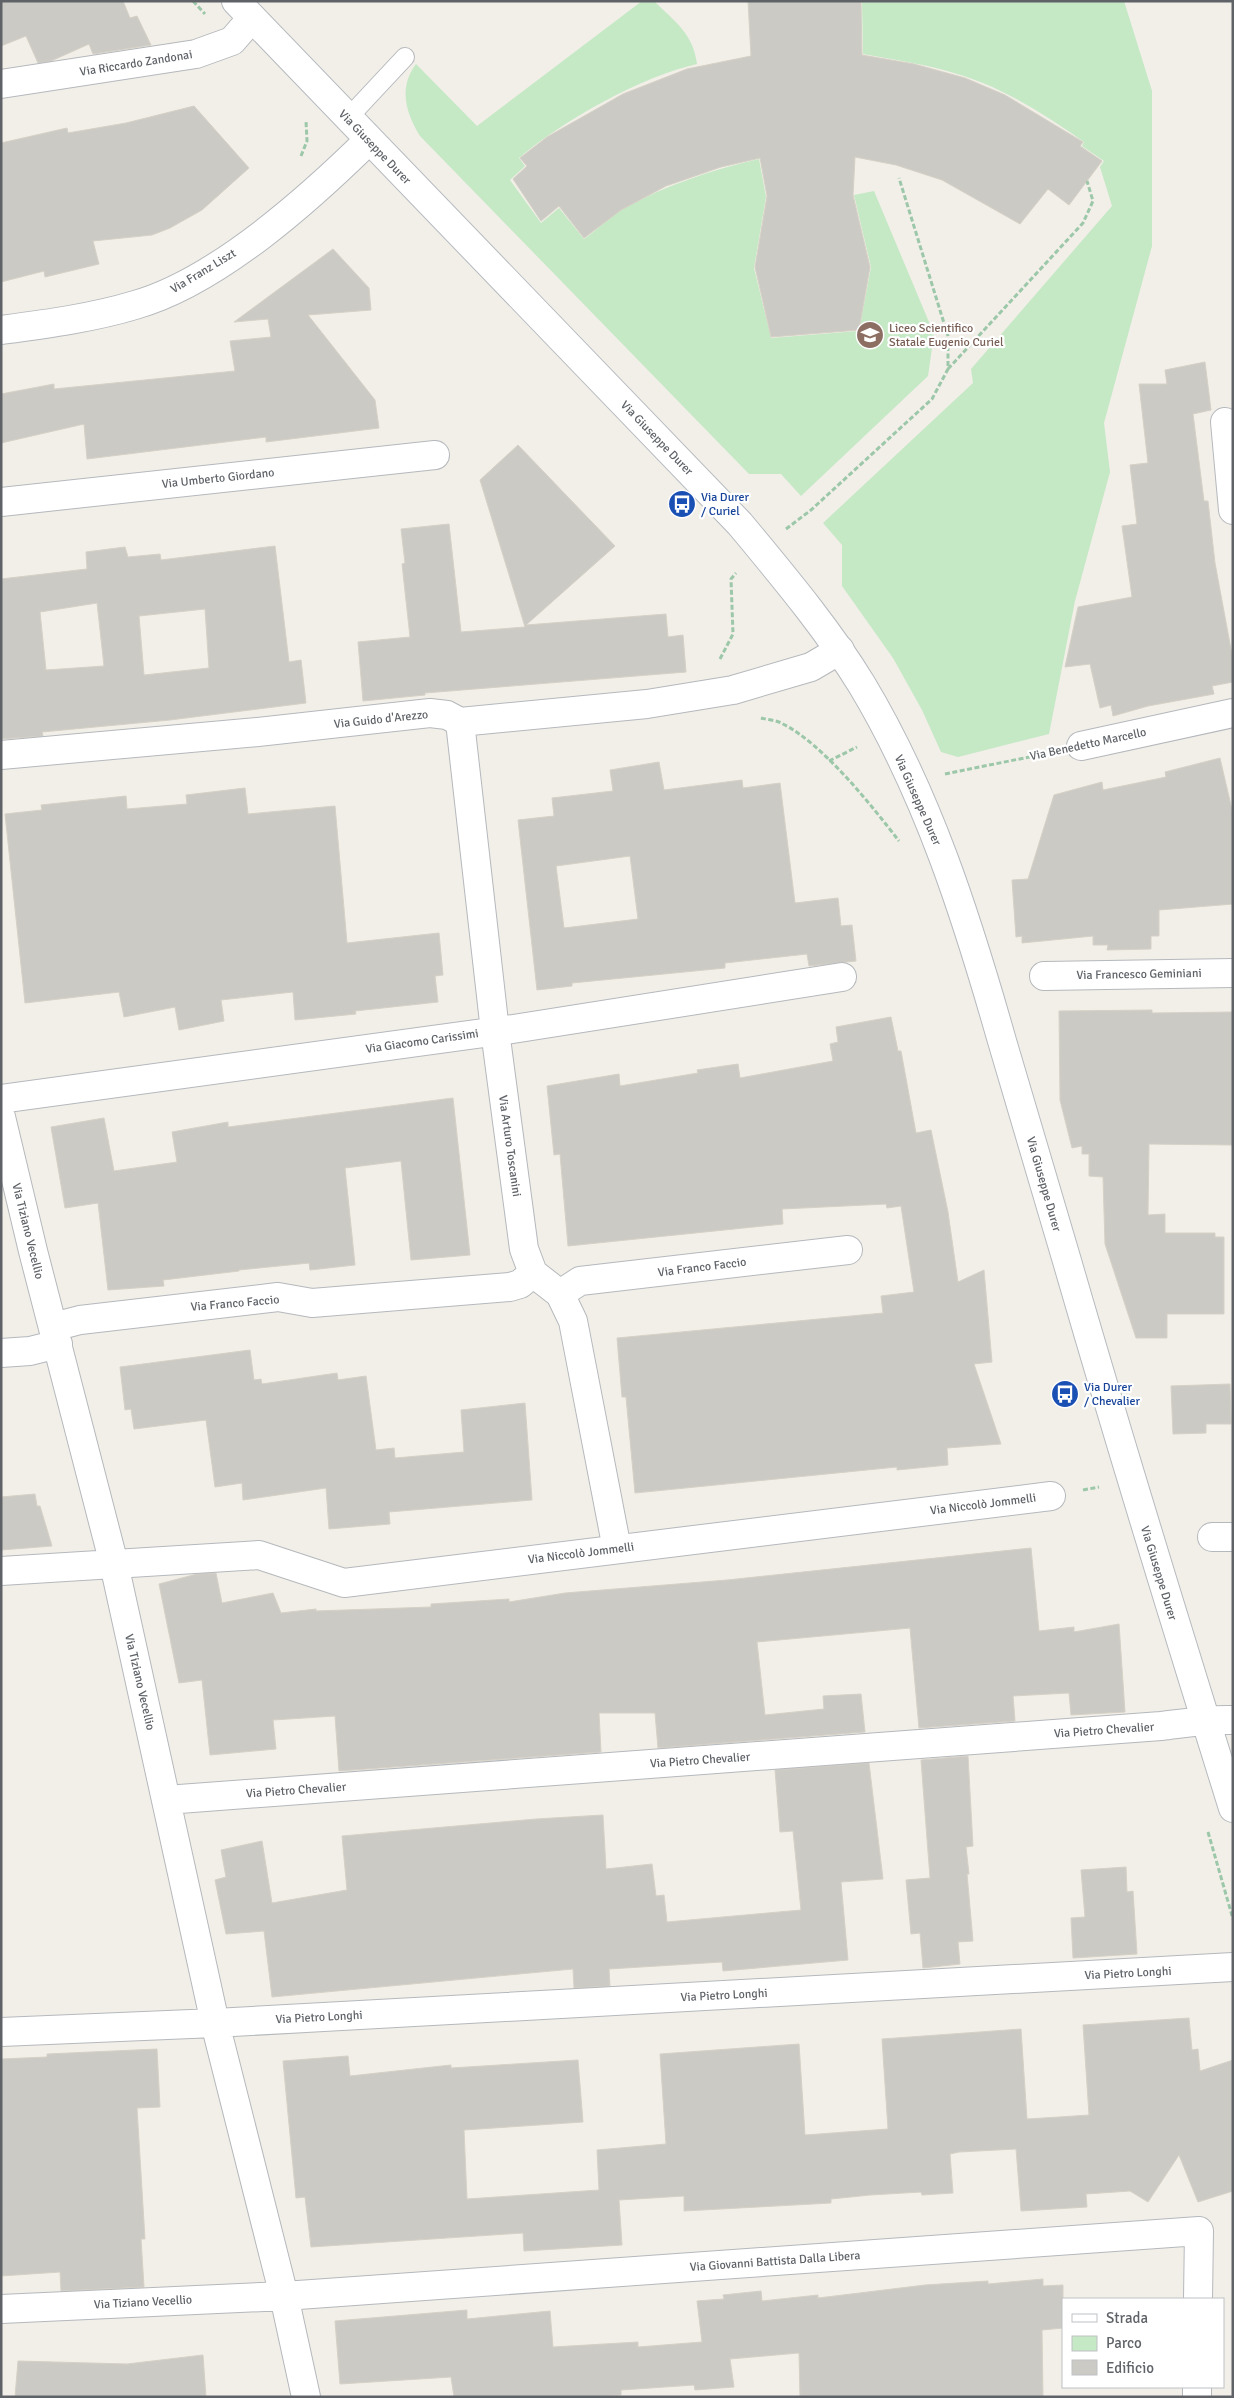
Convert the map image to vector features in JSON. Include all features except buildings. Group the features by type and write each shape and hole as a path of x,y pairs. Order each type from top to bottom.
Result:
{"street":[{"name":"Via Riccardo Zandonai","path":"4,79 196,54 232,41 244,10"},
{"name":"Via Giuseppe Durer","path":"244,10 740,524 782,574 840,650 863,687 900,757 954,881 1131,1479 1233,1808"},
{"name":"Via Franz Liszt","path":"1,330 60,322 136,305 180,288 218,265 291,211 369,140"},
{"path":"1225,422 1233,510"},
{"name":"Via Umberto Giordano","path":"1,502 435,455"},
{"name":"Via Guido d'Arezzo","path":"1,755 258,732 430,713 446,715 460,722 647,704 733,690 811,668 840,650"},
{"name":"Via Benedetto Marcello","path":"1081,746 1233,713"},
{"name":"Via Arturo Toscanini","path":"460,722 495,1031 524,1249 533,1273"},
{"name":"Via Francesco Geminiani","path":"1044,976 1233,973"},
{"name":"Via Giacomo Carissimi","path":"1,1099 495,1031 842,977"},
{"name":"Via Tiziano Vecellio","path":"1,1117 32,1251 56,1335 114,1564 215,2023 284,2296 306,2397"},
{"name":"Via Franco Faccio","path":"560,1294 580,1281 848,1250"},
{"path":"533,1273 560,1294 573,1322 617,1549"},
{"name":"Via Franco Faccio","path":"56,1335 80,1320 278,1297 312,1303 510,1287 520,1284 533,1273"},
{"path":"1,1353 30,1351 56,1335"},
{"name":"Via Niccolò Jommelli","path":"1,1571 259,1555 344,1583 1051,1496"},
{"name":"Via Pietro Chevalier","path":"166,1800 1161,1726 1190,1723 1205,1719 1233,1720"},
{"name":"Via Pietro Longhi","path":"215,2023 1233,1968"},
{"path":"1,2032 215,2023"},
{"name":"Via Giovanni Battista Dalla Libera","path":"284,2296 1199,2231 1198,2298"},
{"name":"Via Tiziano Vecellio","path":"1,2309 284,2296"}],"lane":[{"path":"348,118 405,57"}],"path":[{"path":"298,164 307,140 305,120 302,114"},
{"path":"899,178 948,336 948,370"},
{"path":"782,531 811,510 932,399 948,370 1084,223 1093,200 1087,181"},
{"path":"714,665 719,660 733,634 731,579 741,567"},
{"path":"753,716 782,723 801,736 871,804 902,845"},
{"name":"Via Benedetto Marcello","path":"944,774 1081,746"}],"green space":[{"path":"642,1 654,1 676,22 692,44 697,64 675,70 628,89 557,129 519,158 525,166 510,180 541,223 559,208 584,239 618,212 639,200 707,173 759,159 766,197 754,268 771,338 859,331 871,267 854,195 874,191 934,334 928,376 801,496 781,474 749,474 420,136 408,109 406,100 407,82 416,64 477,126"},
{"path":"862,1 1124,1 1152,91 1152,246 1104,423 1110,472 1075,601 1049,734 958,757 941,752 922,710 893,658 842,586 842,545 823,523 973,383 971,369 1112,206 1100,167 1104,161 1082,146 1084,142 1041,113 996,89 952,72 863,54"}],"place":[{"name":"Liceo Scientifico Statale Eugenio Curiel","path":"870,335"},
{"name":"Via Durer / Curiel","path":"682,504"},
{"name":"Via Durer / Chevalier","path":"1065,1394"}]}
